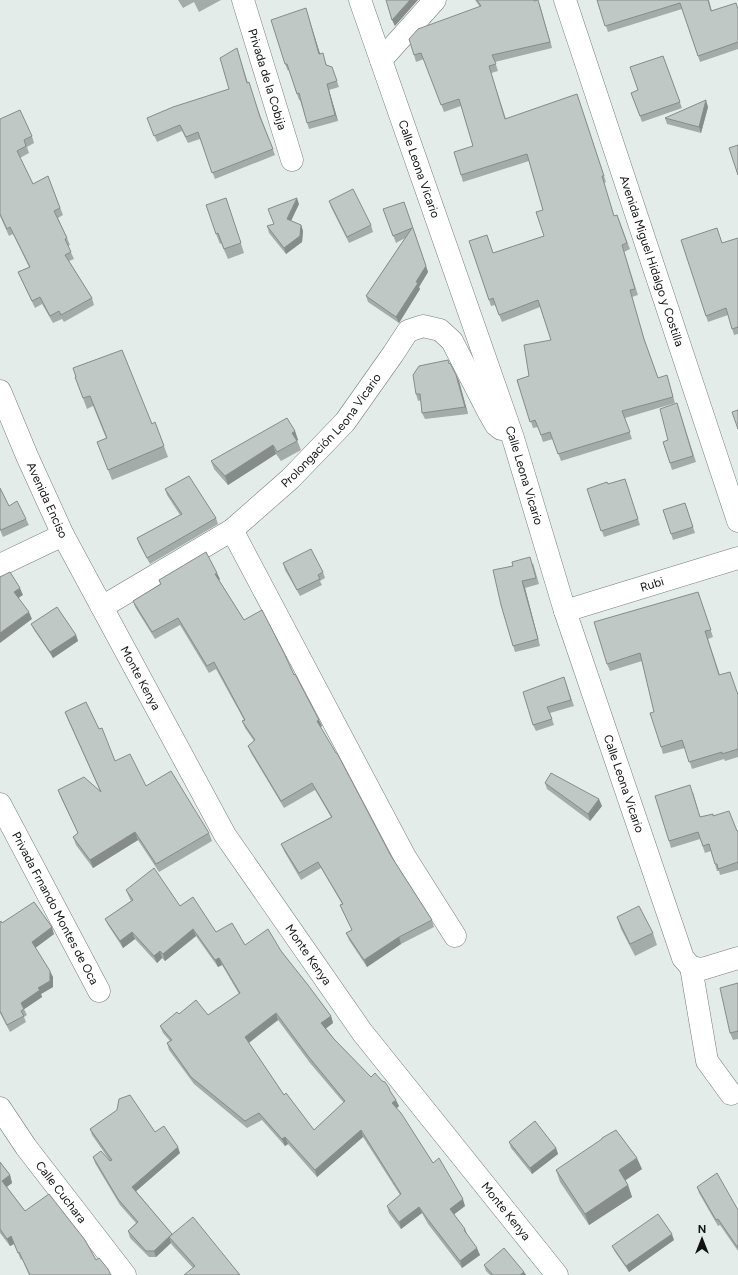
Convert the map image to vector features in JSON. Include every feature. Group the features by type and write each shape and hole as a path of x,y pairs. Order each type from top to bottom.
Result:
{"street":[{"name":"Privada de la Cobija","path":"243,0 292,160"},
{"name":"Calle Leona Vicario","path":"360,0 512,438 565,611 683,958 691,967"},
{"path":"381,60 435,0"},
{"name":"Avenida Miguel Hidalgo y Costilla","path":"565,0 738,521"},
{"name":"Prolongación Leona Vicario","path":"102,607 232,530 290,479 345,422 408,331 423,326 440,330 452,341 496,425 512,438"},
{"name":"Avenida Enciso","path":"0,391 27,456 63,535 102,607"},
{"path":"232,530 405,857 456,936"},
{"path":"0,565 63,535"},
{"name":"Rubi","path":"565,611 738,558"},
{"name":"Monte Kenya","path":"102,607 224,835 362,1032 557,1275"},
{"name":"Privada Frnando Montes de Oca","path":"0,804 99,991"},
{"path":"731,1094 706,1060 691,967 702,969 738,958"},
{"name":"Calle Cuchara","path":"0,1108 26,1147 125,1275"}],"building":[{"path":"386,0 410,0 392,20"},
{"path":"477,0 538,0 550,42 492,55 496,64 489,66 505,119 577,94 604,176 602,176 614,216 617,215 627,243 622,245 635,289 630,290 644,339 658,378 667,375 673,397 622,411 630,432 558,454 550,432 541,435 535,420 530,422 517,380 529,376 524,345 551,340 538,300 499,315 493,298 489,300 469,241 487,235 493,253 544,236 536,212 543,210 527,154 461,175 454,152 473,146 459,99 441,105 421,53 414,55 409,39 418,29 481,6"},
{"path":"597,0 708,0 711,11 736,3 738,9 738,42 698,56 680,3 605,26"},
{"path":"306,8 319,54 323,53 326,65 332,67 337,81 327,84 335,115 307,123 299,93 297,94 287,64 285,64 271,20"},
{"path":"237,48 247,83 249,82 260,117 273,149 212,173 198,132 186,137 180,125 154,136 147,118 173,107 229,89 220,58"},
{"path":"663,56 680,102 640,116 631,93 638,90 630,67"},
{"path":"706,100 699,127 665,118"},
{"path":"20,110 32,136 24,140 26,146 17,151 33,184 48,176 60,208 54,211 67,238 65,239 71,252 65,255 92,298 61,315 59,311 50,316 40,297 32,301 18,272 30,267 10,227 7,229 0,214 0,119"},
{"path":"738,145 738,175 729,148"},
{"path":"353,189 371,225 347,237 329,201"},
{"path":"226,198 241,243 224,249 218,233 216,234 206,205"},
{"path":"297,198 287,219 301,225 300,236 284,248 267,226 274,224 268,209"},
{"path":"404,202 426,266 416,282 418,283 396,317 366,296 412,228 393,236 383,209"},
{"path":"717,228 722,243 738,238 738,327 732,329 726,308 706,316 681,240"},
{"path":"122,350 152,424 155,422 164,446 108,470 97,442 107,438 90,396 83,398 73,368"},
{"path":"448,360 456,375 465,407 422,413 420,394 416,394 413,375 419,366"},
{"path":"677,403 693,456 670,463 663,442 668,440 660,409"},
{"path":"738,410 738,429 732,412"},
{"path":"287,418 295,431 292,433 297,441 277,452 273,445 225,476 211,461"},
{"path":"189,476 216,518 147,558 137,538 182,514 165,489"},
{"path":"625,479 638,519 601,531 587,489 607,482 608,484"},
{"path":"0,488 9,506 17,501 26,519 1,530 0,528"},
{"path":"685,503 693,527 671,534 663,510"},
{"path":"311,549 323,572 318,575 320,579 297,590 283,563"},
{"path":"206,552 217,573 215,574 244,620 262,610 294,675 295,674 319,720 317,721 337,753 391,856 432,920 399,937 364,960 346,933 352,930 340,905 343,904 318,862 299,873 281,844 332,817 312,783 281,801 248,746 255,740 242,721 245,720 214,662 207,666 178,618 152,632 133,601 161,584 159,580"},
{"path":"530,557 536,578 522,581 538,639 513,646 493,570 513,566 512,562"},
{"path":"10,572 20,588 14,592 29,612 0,633 0,577"},
{"path":"698,592 711,630 705,631 719,675 730,672 738,695 738,749 722,754 722,752 689,762 682,740 661,747 650,713 654,712 640,653 607,664 594,622"},
{"path":"57,607 76,635 50,652 31,624"},
{"path":"564,677 571,700 547,707 552,719 533,725 523,692"},
{"path":"86,702 99,729 102,728 115,761 130,754 146,786 171,771 209,833 156,864 135,832 90,860 73,837 78,833 58,790 84,777 101,792 65,712"},
{"path":"551,773 599,799 588,814 545,783"},
{"path":"690,785 700,817 713,814 713,816 729,811 738,831 738,862 718,869 709,844 703,846 698,832 669,841 655,796"},
{"path":"154,868 180,906 193,897 216,932 232,923 245,945 268,929 281,951 331,1016 321,1023 334,1039 371,1077 375,1073 382,1081 385,1082 396,1100 392,1103 401,1113 433,1163 439,1158 463,1199 450,1209 477,1248 460,1261 419,1207 399,1222 387,1206 401,1194 361,1130 315,1170 285,1137 282,1139 259,1113 245,1121 191,1077 167,1043 172,1040 160,1026 177,1012 179,1014 196,1000 208,1015 240,993 219,958 215,960 193,929 163,954 160,951 154,956 132,932 120,941 105,919 133,900 126,890","holes":["276,1013 308,1056 345,1101 314,1130 286,1093 284,1095 245,1037"]},
{"path":"34,902 52,927 32,942 50,971 50,981 38,988 40,990 21,1003 24,1009 21,1011 24,1016 7,1025 0,1011 0,922 1,921 2,923"},
{"path":"639,906 653,933 630,944 617,917"},
{"path":"738,983 738,1031 730,1033 720,988"},
{"path":"130,1095 155,1132 164,1126 178,1147 132,1187 172,1234 154,1251 146,1251 128,1231 138,1222 118,1199 93,1157 101,1151 110,1161 112,1160 90,1129 117,1110 119,1099"},
{"path":"535,1121 556,1148 530,1168 509,1142"},
{"path":"616,1130 637,1158 619,1170 628,1185 585,1214 556,1170"},
{"path":"0,1162 10,1175 2,1181 25,1211 49,1194 85,1240 96,1260 99,1258 111,1275 30,1275 11,1236 7,1239 0,1229"},
{"path":"717,1173 738,1210 738,1248 718,1219 716,1220 697,1187"},
{"path":"658,1214 672,1234 626,1266 612,1246"},
{"path":"193,1217 240,1275 184,1275 195,1266 169,1237"},
{"path":"504,1248 524,1272 520,1275 493,1275 484,1265"}]}
